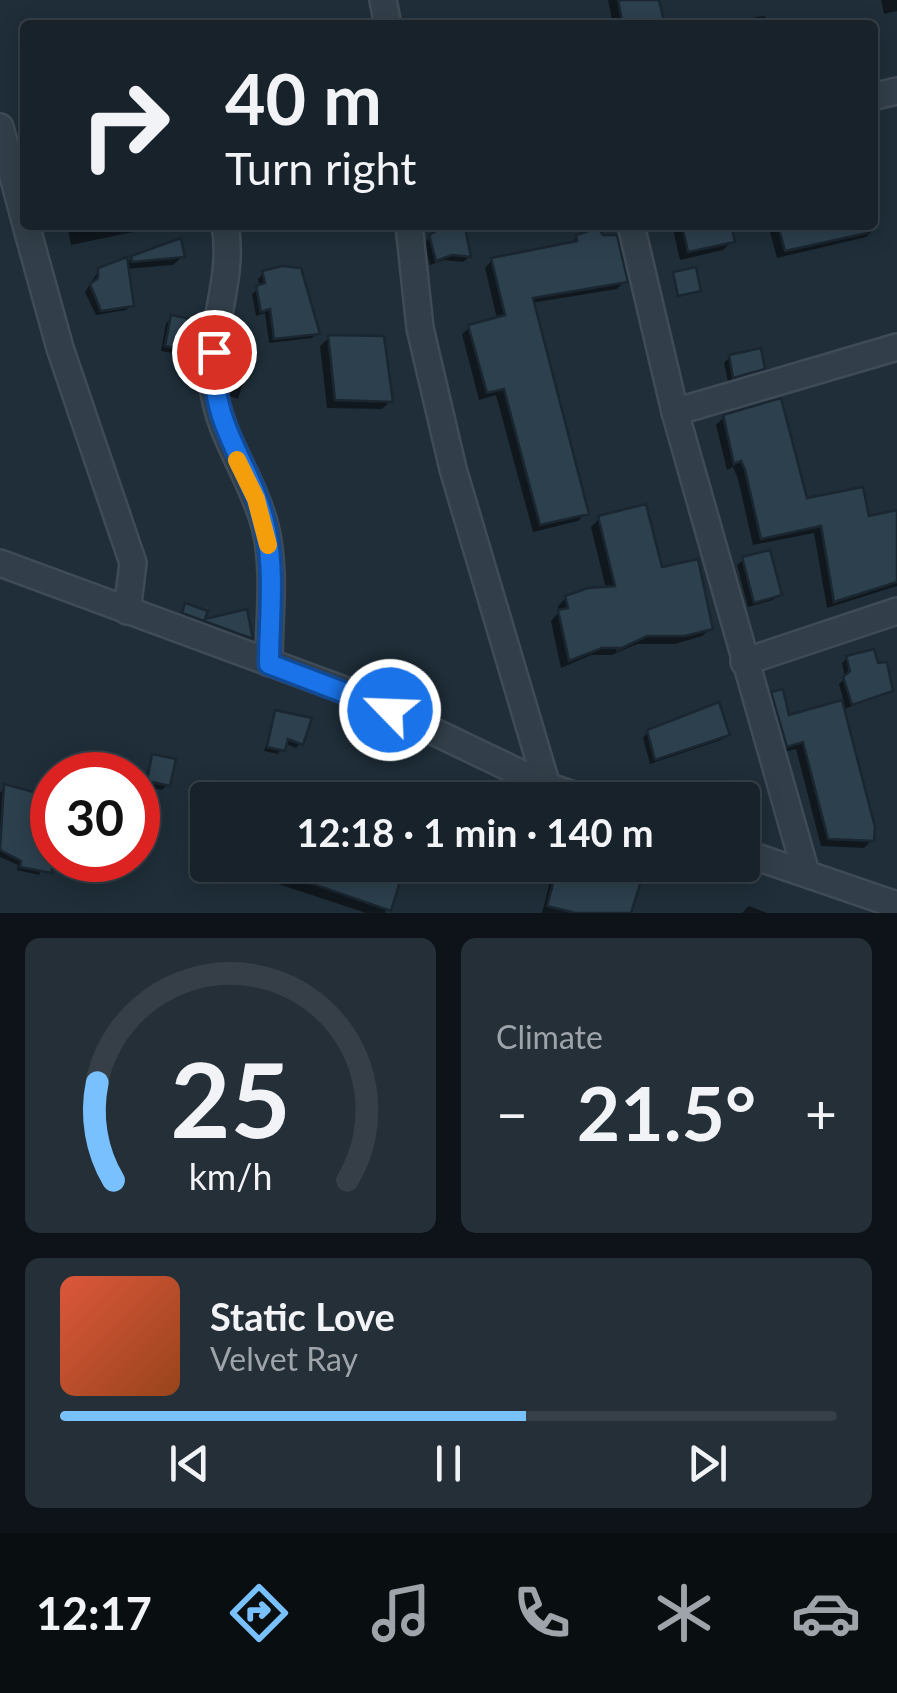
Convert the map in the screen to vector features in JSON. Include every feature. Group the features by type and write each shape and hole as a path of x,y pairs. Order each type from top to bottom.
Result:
{"street":[{"path":"0,127 20,201"},
{"path":"28,230 60,348 133,563 127,610"},
{"path":"226,230 230,251 213,379 227,440 266,528 270,564 269,664"},
{"path":"410,230 420,328 453,469 546,782"},
{"path":"632,230 675,412 806,873"},
{"path":"675,412 897,347"},
{"path":"0,564 358,696 539,782"},
{"path":"744,662 897,611"},
{"path":"760,858 897,906"}],"building":[{"path":"618,0 659,0 664,20 622,20"},
{"path":"438,230 466,230 471,257 452,255 436,261 429,235"},
{"path":"599,230 603,235 617,235 628,282 533,298 589,514 540,525 504,389 487,393 468,325 505,315 491,258 577,241 576,235"},
{"path":"683,230 732,230 735,242 688,252"},
{"path":"779,230 867,230 867,233 785,251"},
{"path":"181,238 185,257 132,262 131,256"},
{"path":"127,257 134,306 101,311 90,284 98,278 98,268"},
{"path":"282,266 301,268 320,334 274,339 270,309 261,312 256,286 265,283 262,271"},
{"path":"696,267 701,291 678,296 673,272"},
{"path":"171,315 201,321 197,352 165,346"},
{"path":"328,335 384,336 393,402 335,400"},
{"path":"761,348 765,369 733,378 729,355"},
{"path":"781,398 807,498 863,487 869,516 897,510 897,582 834,602 821,526 761,539 745,470 741,461 734,464 723,415"},
{"path":"646,504 662,567 698,559 713,629 685,636 647,636 616,651 622,648 602,648 569,661 558,610 568,608 565,596 588,588 615,586 598,516"},
{"path":"770,550 782,595 754,603 742,557"},
{"path":"185,603 208,611 205,619 247,609 253,639 182,613"},
{"path":"874,649 878,663 887,662 893,691 852,705 843,677 850,671 846,656"},
{"path":"783,689 789,715 842,700 875,827 874,841 828,839 803,742 787,747 771,692"},
{"path":"719,702 730,735 655,760 647,730"},
{"path":"275,710 312,718 303,745 288,739 285,751 267,747"},
{"path":"160,756 176,759 170,786 160,784"},
{"path":"4,784 30,791 30,869 20,867 21,861 0,850"},
{"path":"307,882 400,882 391,911"},
{"path":"553,882 641,882 631,913 575,913 547,906"}],"slow traffic":[{"path":"237,460 256,499 268,545"}],"route":[{"path":"214,352 218,412 266,528 270,564 269,664 390,710"}]}
